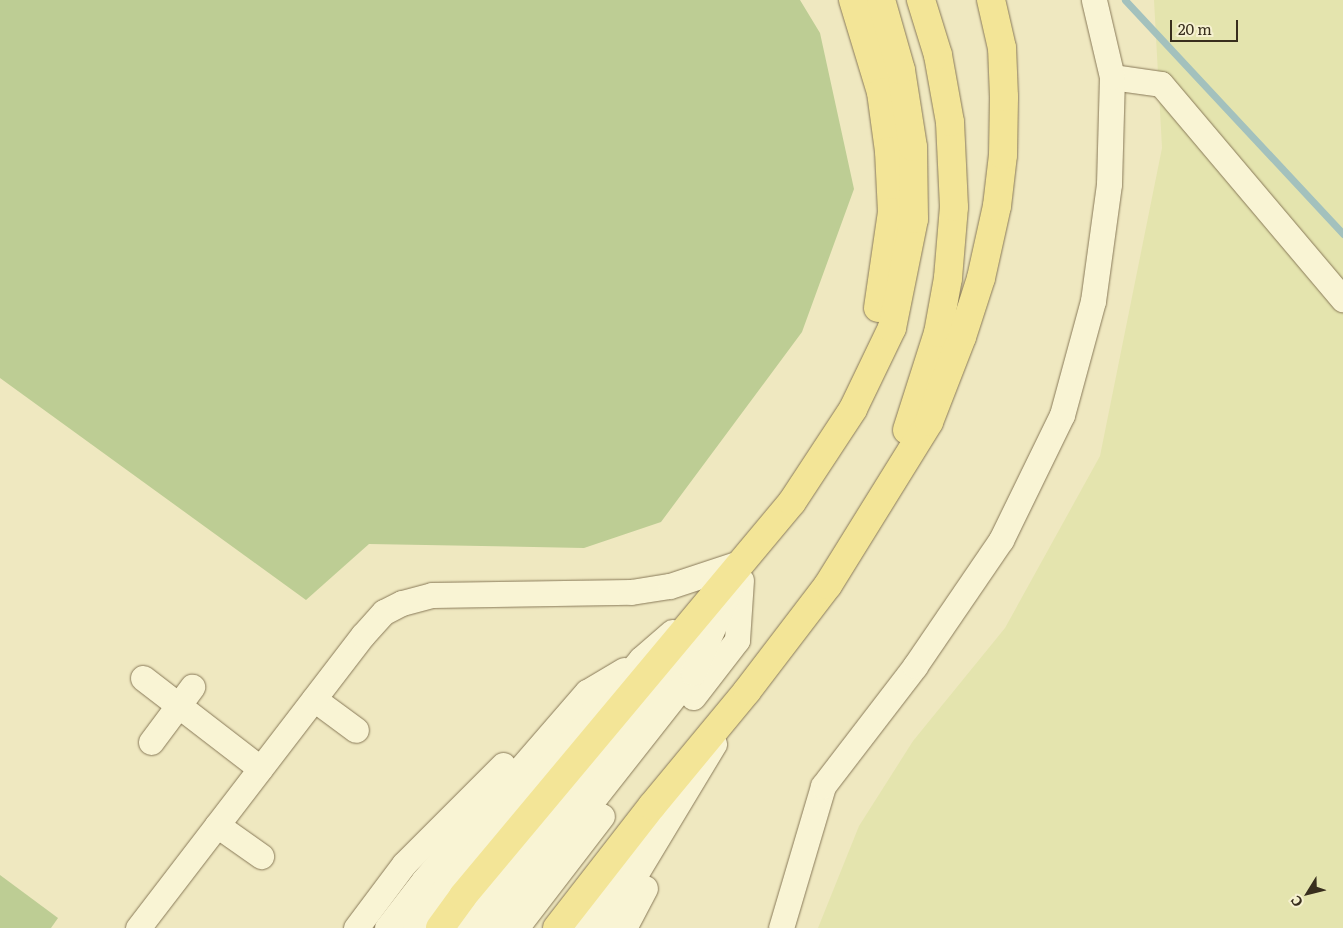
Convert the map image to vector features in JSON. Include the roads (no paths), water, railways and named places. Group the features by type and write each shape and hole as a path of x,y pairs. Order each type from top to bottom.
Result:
{"main road":[{"path":"853,0 881,92 888,151 892,212 876,317 853,409"},
{"path":"440,928 463,896 792,502 853,409 892,328 914,219 913,146 901,70 881,0"},
{"path":"886,493 938,333 948,278 954,207 950,122 938,55 921,0"},
{"path":"557,928 652,806 747,691 828,585 929,422 962,337 985,260 997,206 1003,155 1002,48 991,0"}],"street":[{"path":"781,928 823,786 915,666 1001,540 1062,415 1093,301 1109,184 1112,77 1094,0"},
{"path":"1112,77 1161,84 1343,299"},
{"path":"138,928 260,768 384,612 402,603 432,595 631,592 670,586 742,562"},
{"path":"492,928 693,673 742,562"},
{"path":"516,928 737,640 742,562"},
{"path":"415,928 442,892 641,659 712,598"},
{"path":"466,928 671,674 712,598"},
{"path":"356,928 404,864 560,708 641,659"},
{"path":"143,678 185,696 260,768"},
{"path":"579,928 747,691"},
{"path":"603,928 747,691"},
{"path":"624,928 747,691"},
{"path":"387,928 424,880 587,692"},
{"path":"150,742 185,696"},
{"path":"314,699 356,730"},
{"path":"217,825 261,856"}],"waterway":[{"path":"1125,0 1343,234"}]}
